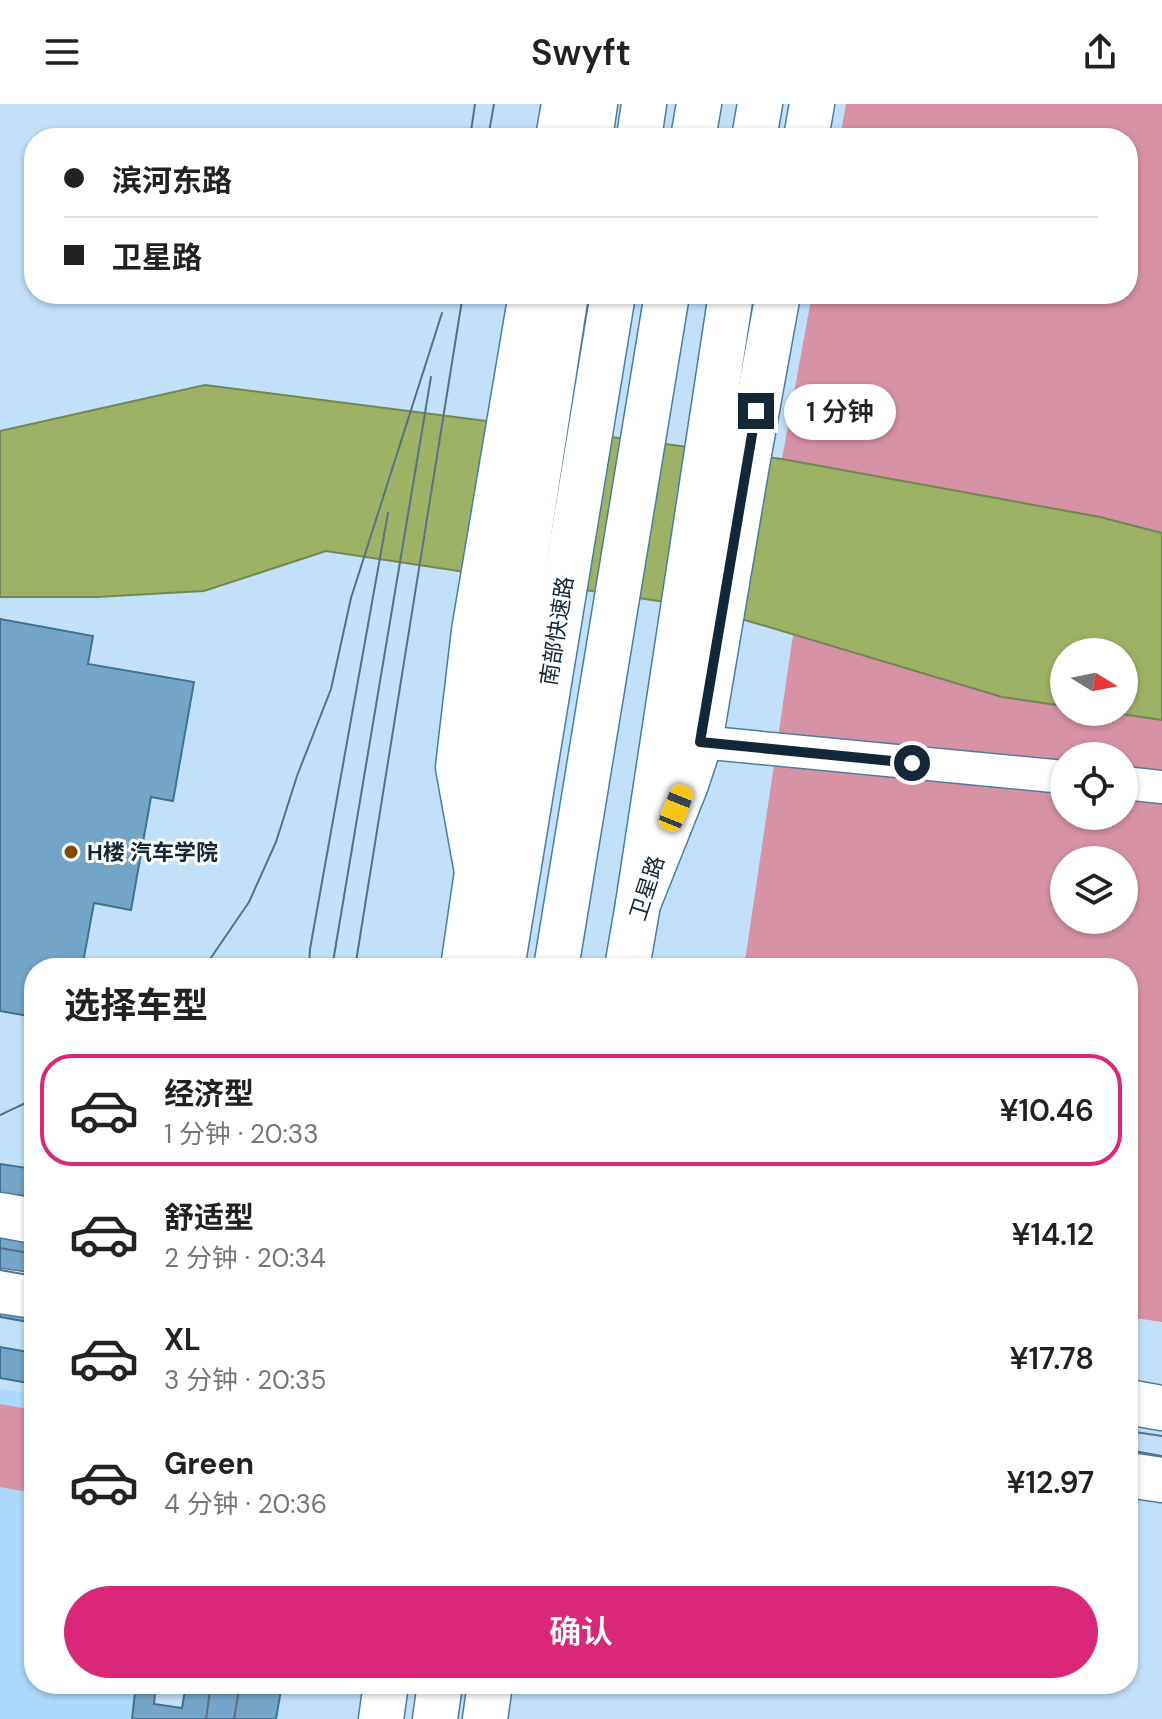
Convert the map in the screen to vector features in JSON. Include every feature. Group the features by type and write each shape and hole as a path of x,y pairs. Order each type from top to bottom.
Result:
{"main road":[{"path":"560,128 564,104"},
{"path":"591,128 595,104"},
{"path":"640,128 644,104"},
{"path":"695,128 699,104"},
{"path":"756,128 760,104"},
{"path":"808,128 812,104"},
{"path":"464,958 477,872 507,432 529,304"},
{"path":"494,633 564,304"},
{"name":"南部快速路","path":"504,958 611,304"},
{"path":"558,958 665,304"},
{"path":"638,904 694,666 730,304"},
{"name":"卫星路","path":"629,958 638,904 700,742 694,666 746,470 776,304"},
{"path":"0,1215 24,1219"},
{"path":"0,1291 24,1295"},
{"path":"1138,1404 1162,1408"},
{"path":"1138,1476 1162,1480"},
{"path":"371,1719 375,1694"},
{"path":"381,1719 385,1694"},
{"path":"435,1719 439,1694"},
{"path":"485,1719 489,1694"}],"street":[{"path":"700,742 1050,776"},
{"path":"1138,784 1162,787"}],"shaded area":[{"path":"846,104 1162,104 1162,1322 1138,1318 1138,958 745,958 818,466 782,459 810,304 1138,304 1138,128 842,128"},
{"path":"205,385 782,459 1100,517 1162,533 1162,720 1138,716 1138,638 1050,638 1050,704 1002,697 705,608 326,551 204,591 96,597 0,597 0,431"},
{"path":"0,1389 24,1393 24,1694 143,1694 139,1719 0,1719"},
{"path":"0,1404 24,1408 24,1491 0,1487"}],"building":[{"name":"H楼 汽车学院","path":"0,619 93,636 88,664 194,682 173,801 151,797 131,910 94,903 84,958 24,958 24,1015 0,1011"},
{"path":"0,1164 24,1168 24,1196 0,1193"},
{"path":"0,1216 24,1220 24,1321 0,1317"},
{"path":"0,1347 24,1351 24,1382 0,1378"},
{"path":"135,1694 155,1694 154,1704 182,1708 184,1694 280,1694 276,1719 132,1719"}],"tram line":[{"path":"471,128 475,104"},
{"path":"490,128 494,104"},
{"path":"357,958 461,304"},
{"path":"211,958 249,902 276,842 297,776 331,689 351,598 442,313"},
{"path":"334,958 431,377"},
{"path":"310,958 388,513"},
{"path":"0,1115 24,1104"},
{"path":"0,1248 24,1252"},
{"path":"0,1270 24,1274"},
{"path":"1138,1432 1162,1436"},
{"path":"1138,1452 1162,1456"},
{"path":"206,1719 210,1694"},
{"path":"234,1719 238,1694"}],"place":[{"name":"H楼 汽车学院","path":"71,852"}],"route":[{"path":"756,411 700,742 912,763"}]}
